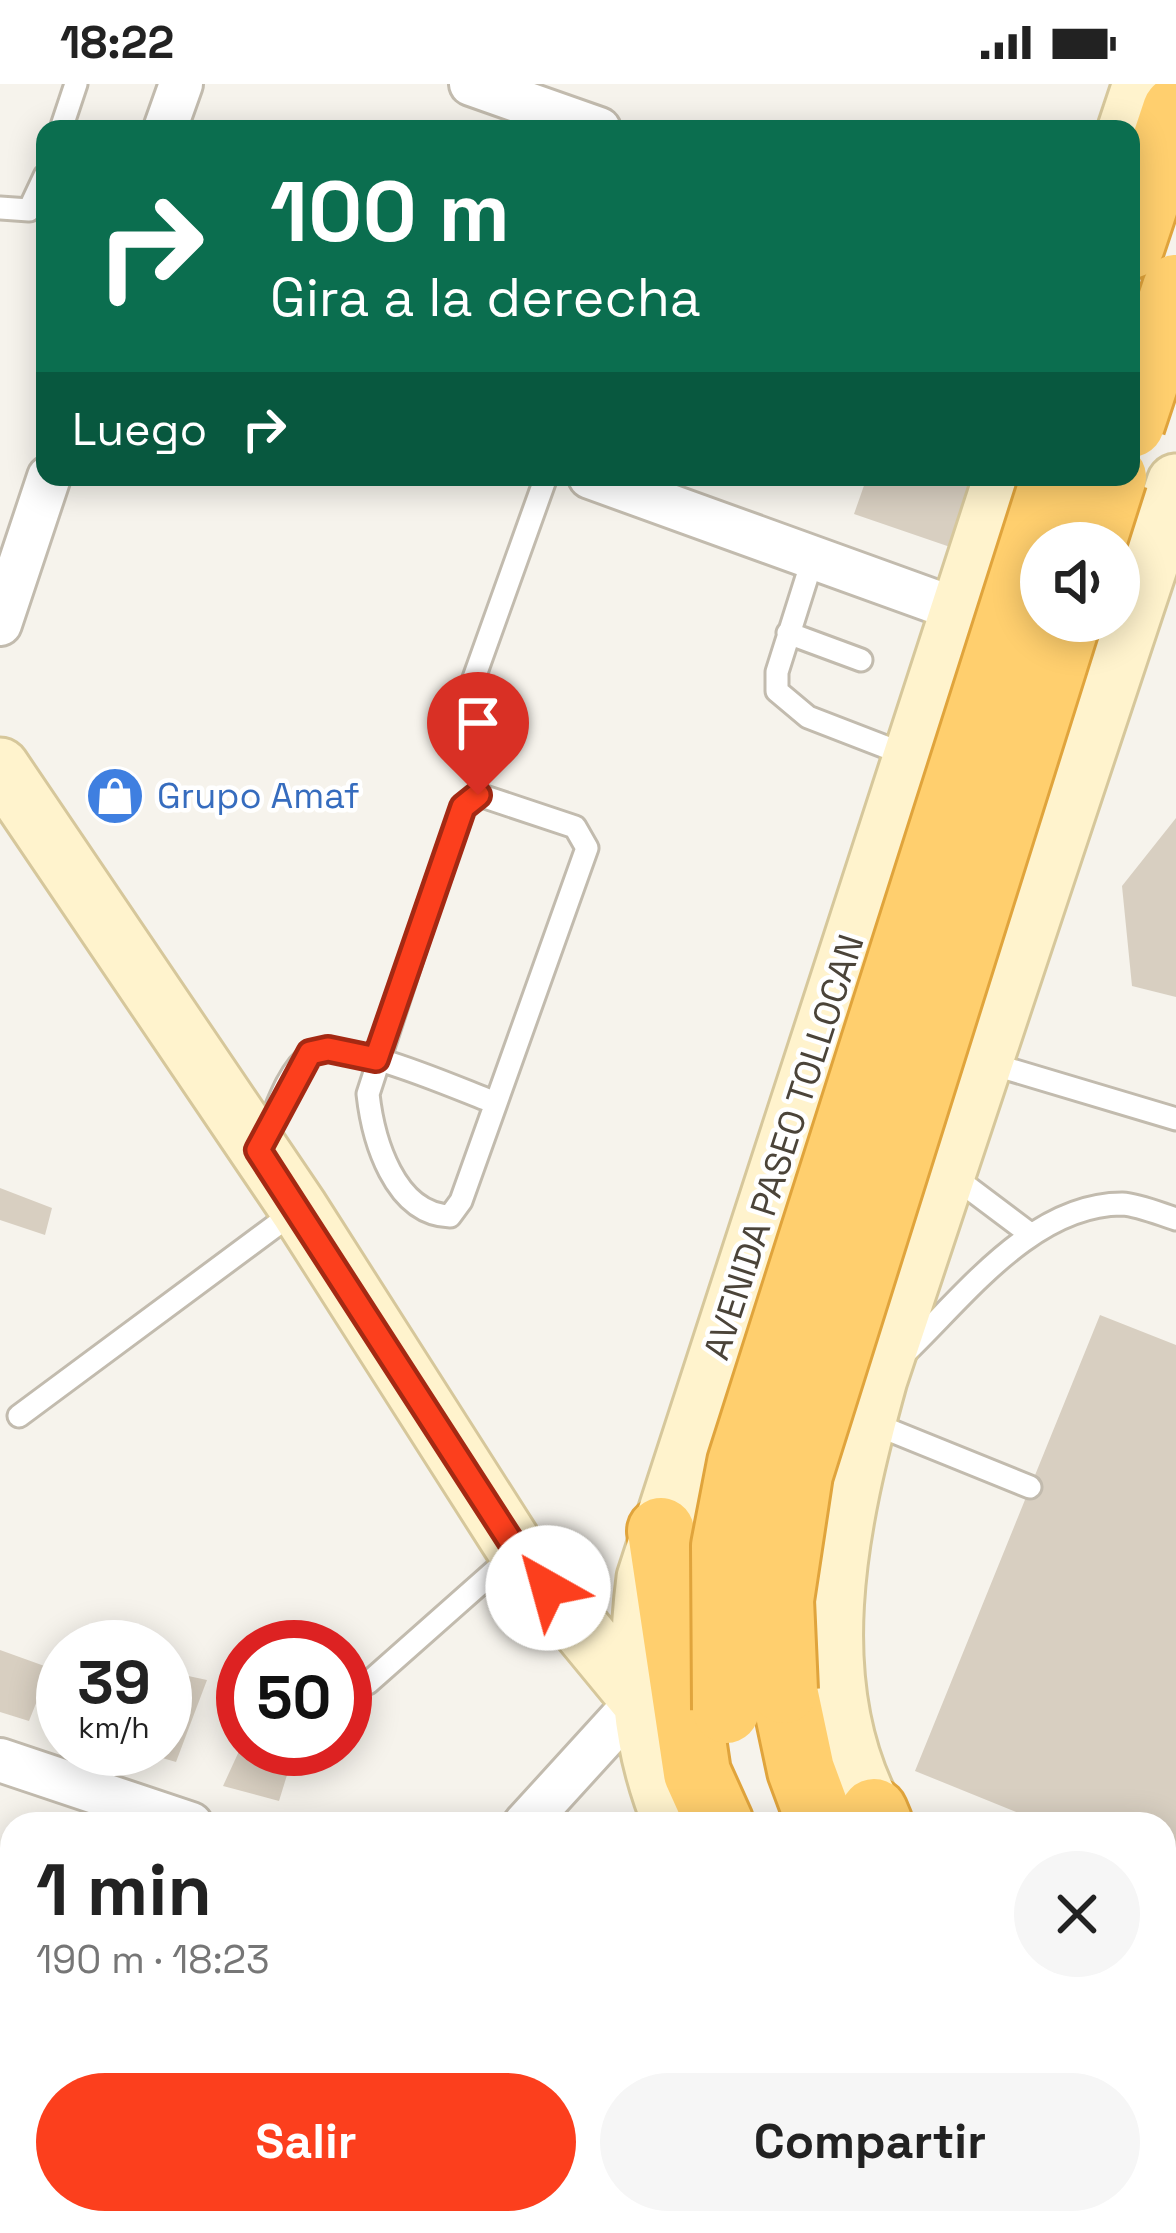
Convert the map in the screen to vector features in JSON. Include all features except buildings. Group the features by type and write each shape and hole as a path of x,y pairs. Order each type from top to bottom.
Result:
{"highway":[{"path":"1140,397 1176,288"},
{"path":"1117,522 1162,485"},
{"name":"AVENIDA PASEO TOLLOCAN","path":"759,1812 755,1700 725,1546 741,1463 1052,486"},
{"name":"AVENIDA PASEO TOLLOCAN","path":"853,1812 801,1770 755,1700 780,1600 799,1474 1060,642"},
{"path":"661,1531 697,1773 715,1812"}],"main road":[{"path":"1140,288 1176,304"},
{"path":"1140,451 1162,485"},
{"name":"AVENIDA PASEO TOLLOCAN","path":"1140,562 1162,485"},
{"name":"AVENIDA PASEO TOLLOCAN","path":"668,1812 658,1788 639,1700 637,1650 644,1596 859,911 1000,486"},
{"path":"958,610 1004,575 1020,572"},
{"name":"AVENIDA PASEO TOLLOCAN","path":"862,1812 833,1646 842,1534 872,1400 1006,999 1117,642"},
{"path":"0,767 298,1209 517,1551 639,1700"},
{"path":"859,911 870,957 901,993 944,1012 992,1009 1006,999"}],"street":[{"path":"169,120 181,84"},
{"path":"471,84 573,120"},
{"path":"0,624 46,486"},
{"path":"615,486 958,610"},
{"path":"536,1812 639,1700"},
{"path":"0,1760 154,1812"}],"lane":[{"path":"64,120 76,84"},
{"path":"0,208 29,210 36,195"},
{"path":"475,678 542,486"},
{"path":"813,558 777,672 777,691 788,705 910,756"},
{"path":"788,633 861,660"},
{"path":"478,795 574,827 587,848 496,1103 457,1211 440,1216 399,1186 375,1134 368,1094 463,807 478,795"},
{"path":"258,1150 310,1053 328,1049 376,1059 496,1103"},
{"path":"985,1062 1176,1119"},
{"path":"948,1172 1030,1234"},
{"path":"1030,1487 872,1400 1030,1234 1078,1214 1123,1204 1176,1218"},
{"path":"19,1416 298,1209"},
{"path":"372,1679 517,1551"}],"place":[{"name":"Grupo Amaf","path":"115,796"}],"route":[{"path":"478,795 463,807 376,1059 328,1049 310,1053 258,1150 517,1551 548,1588"}]}
